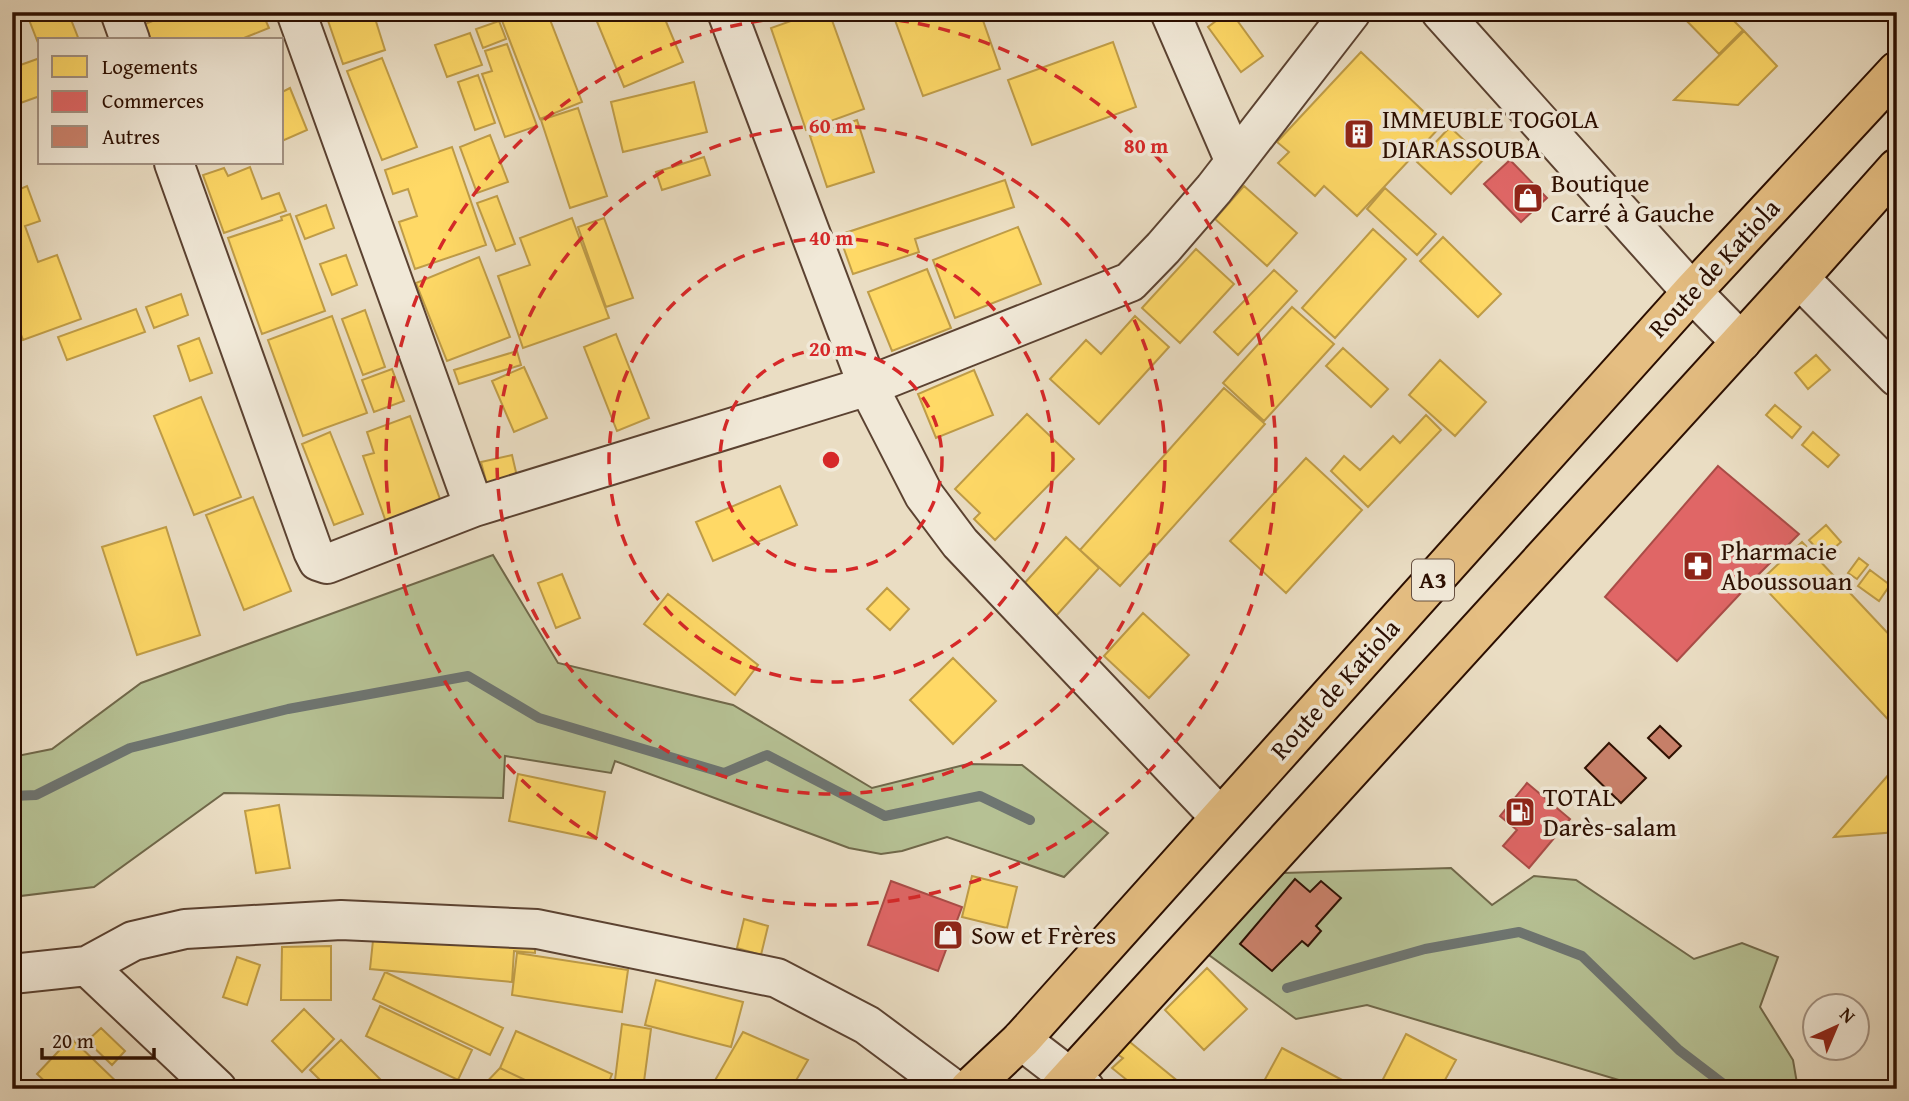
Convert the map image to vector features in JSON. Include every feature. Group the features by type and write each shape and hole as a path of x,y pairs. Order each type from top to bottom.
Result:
{"highway":[{"name":"Route de Katiola","path":"970,1089 1021,1040 1692,292 1897,71"},
{"name":"A3","path":"1072,1085 1897,168"}],"street":[{"path":"120,12 129,38"},
{"path":"296,12 474,506"},
{"path":"727,12 867,386 924,495 960,543 1220,817"},
{"path":"1170,12 1235,162"},
{"path":"174,164 318,561 327,564 474,506 867,386 1130,282 1163,248 1235,162 1351,12"},
{"path":"1441,12 1692,292 1741,342"},
{"path":"1799,278 1897,377"},
{"path":"12,974 87,966 133,941 185,929 341,920 537,929 777,978 867,1025 953,1089"},
{"path":"87,966 217,1089"},
{"path":"1021,1040 1072,1085"}],"green space":[{"path":"493,555 558,663 733,705 872,788 968,764 1022,765 1108,833 1064,877 947,837 902,851 881,854 849,848 615,761 611,773 505,756 503,798 224,793 94,887 12,897 12,757 52,749 141,683"},
{"path":"1451,868 1492,905 1534,876 1576,880 1694,959 1742,943 1778,957 1760,1007 1793,1060 1798,1089 1649,1089 1367,1005 1296,1019 1209,955 1283,873"}],"building: Logements":[{"path":"26,12 68,12 78,38 38,38 38,43"},
{"path":"175,12 262,12 269,28 244,38 150,38 145,24"},
{"path":"325,12 373,12 385,50 343,64"},
{"path":"517,12 547,12 582,102 540,119 501,18"},
{"path":"593,12 662,12 683,62 624,87"},
{"path":"816,12 829,12 864,109 806,130 771,28"},
{"path":"892,12 980,12 1000,69 923,96"},
{"path":"1231,12 1263,56 1241,72 1208,27"},
{"path":"1678,12 1725,12 1743,30 1719,54"},
{"path":"499,21 506,39 483,48 476,29"},
{"path":"1744,31 1777,66 1738,105 1674,100"},
{"path":"470,33 482,65 447,77 435,45"},
{"path":"1113,42 1136,107 1032,145 1008,80"},
{"path":"507,44 537,126 505,137 482,74 492,71 485,51"},
{"name":"IMMEUBLE TOGOLA DIARASSOUBA","path":"1361,52 1440,127 1357,216 1324,186 1315,196 1278,163 1289,152 1277,142"},
{"path":"382,58 417,147 382,160 347,71"},
{"path":"38,59 38,97 12,106 12,68"},
{"path":"478,75 495,123 475,130 458,82"},
{"path":"694,82 707,132 623,152 611,102"},
{"path":"290,88 307,130 284,140 284,91"},
{"path":"578,108 607,196 570,208 541,120"},
{"path":"857,120 874,172 827,187 810,136"},
{"path":"1450,127 1484,159 1451,194 1417,162"},
{"path":"490,135 508,182 477,193 460,147"},
{"path":"452,147 486,245 415,269 399,222 417,216 408,189 393,194 385,170"},
{"path":"704,157 710,175 662,190 656,172"},
{"path":"250,167 262,199 279,193 286,211 224,233 203,175 224,168 228,176"},
{"path":"12,176 18,190 27,186 40,221 25,226 38,262 57,255 81,319 23,340 12,310"},
{"path":"1005,180 1014,207 915,239 919,252 853,274 839,235"},
{"path":"1244,186 1297,233 1267,266 1215,219"},
{"path":"1385,188 1436,234 1417,255 1367,209"},
{"path":"497,196 515,244 496,251 477,203"},
{"path":"326,205 334,228 305,239 296,216"},
{"path":"290,214 325,311 262,334 228,238 282,220 281,217"},
{"path":"572,218 609,318 523,348 498,276 530,265 520,238"},
{"path":"604,218 633,298 606,307 578,227"},
{"path":"1018,227 1041,284 955,318 933,260"},
{"path":"1373,229 1406,259 1335,338 1302,308"},
{"path":"1443,237 1501,294 1478,317 1420,261"},
{"path":"1196,249 1234,284 1180,343 1142,308"},
{"path":"346,255 357,285 332,295 320,264"},
{"path":"479,257 510,337 447,361 416,283"},
{"path":"927,269 951,328 892,351 868,292"},
{"path":"1274,270 1297,291 1238,355 1214,332"},
{"path":"181,294 188,315 154,328 146,307"},
{"path":"1292,307 1334,344 1264,421 1223,383"},
{"path":"136,309 145,332 67,360 58,337"},
{"path":"365,310 385,367 363,375 342,319"},
{"path":"332,316 367,413 303,436 268,340"},
{"path":"1135,316 1169,347 1099,424 1050,379 1086,340 1101,354"},
{"path":"616,334 649,418 617,431 584,347"},
{"path":"199,338 212,373 190,381 178,346"},
{"path":"1343,348 1388,389 1371,407 1326,366"},
{"path":"517,351 521,365 459,384 454,370"},
{"path":"1816,355 1830,370 1808,389 1795,373"},
{"path":"1440,360 1486,402 1455,436 1409,395"},
{"path":"524,367 547,418 514,432 492,381"},
{"path":"392,369 404,401 374,412 362,380"},
{"path":"974,370 993,415 936,438 918,394"},
{"path":"1224,388 1265,424 1120,586 1080,550"},
{"path":"201,397 241,497 194,515 154,416"},
{"path":"1775,405 1801,427 1792,438 1766,415"},
{"path":"1027,414 1074,459 995,540 974,519 980,513 955,489"},
{"path":"1426,415 1441,430 1368,507 1331,471 1344,456 1360,470 1393,436 1400,443"},
{"path":"410,416 441,502 386,522 363,456 374,453 367,432"},
{"path":"330,432 363,514 334,525 302,444"},
{"path":"1813,432 1839,455 1828,467 1802,445"},
{"path":"512,455 519,485 489,492 481,462"},
{"path":"1306,458 1362,510 1286,593 1230,541"},
{"path":"780,486 797,525 713,561 696,522"},
{"path":"253,497 291,591 244,610 206,515"},
{"path":"1826,525 1841,542 1824,557 1809,540"},
{"path":"166,527 200,635 137,655 102,547"},
{"path":"1066,537 1099,568 1056,616 1022,586"},
{"path":"1802,542 1897,643 1897,729 1759,582"},
{"path":"1859,558 1868,565 1857,579 1848,573"},
{"path":"1870,570 1890,585 1879,601 1858,586"},
{"path":"562,574 580,618 556,628 538,583"},
{"path":"887,588 909,609 890,630 867,609"},
{"path":"668,594 758,665 735,695 644,624"},
{"path":"1143,613 1189,655 1149,698 1104,656"},
{"path":"953,658 996,701 953,744 910,700"},
{"path":"1897,765 1897,832 1834,837"},
{"path":"518,774 605,792 596,839 509,821"},
{"path":"279,805 290,868 256,873 245,811"},
{"path":"972,876 1017,887 1007,928 962,917"},
{"path":"744,919 768,926 761,955 737,948"},
{"path":"374,931 535,945 535,953 514,951 512,982 370,969"},
{"path":"331,946 331,1000 281,1000 282,947"},
{"path":"517,953 628,970 622,1012 512,995"},
{"path":"237,957 260,965 247,1005 223,997"},
{"path":"1207,968 1247,1009 1204,1050 1165,1010"},
{"path":"385,972 503,1028 490,1055 373,999"},
{"path":"656,980 743,1002 731,1047 645,1025"},
{"path":"380,1006 472,1050 458,1080 366,1036"},
{"path":"304,1009 334,1039 302,1072 272,1041"},
{"path":"622,1024 651,1029 643,1089 614,1088"},
{"path":"101,1028 125,1051 112,1065 87,1041"},
{"path":"516,1031 612,1074 606,1089 544,1089 500,1068"},
{"path":"743,1032 808,1060 791,1089 710,1089"},
{"path":"1406,1034 1456,1060 1440,1089 1378,1089"},
{"path":"71,1038 124,1089 53,1089 37,1074"},
{"path":"1125,1038 1180,1083 1175,1089 1138,1089 1112,1068 1123,1058 1114,1052"},
{"path":"341,1040 380,1079 371,1089 329,1089 310,1070"},
{"path":"1282,1048 1359,1089 1274,1089 1263,1083"},
{"path":"500,1068 544,1089 480,1089"}],"building: Commerces":[{"path":"1510,160 1547,198 1521,222 1484,184"},
{"path":"1718,466 1799,534 1677,661 1605,597"},
{"path":"1527,783 1570,819 1529,868 1503,846 1517,830 1500,816"},
{"path":"891,881 962,907 938,971 868,945"}],"building: Autres":[{"path":"1660,726 1681,746 1669,758 1648,738"},
{"path":"1609,743 1646,778 1621,803 1585,768"},
{"path":"1295,879 1310,892 1321,881 1341,898 1316,926 1321,931 1308,946 1302,941 1272,971 1240,944"}],"waterway":[{"path":"12,796 36,795 130,748 288,709 468,676 539,718 724,773 767,755 885,816 980,796 1030,820"},
{"path":"1287,988 1425,949 1519,932 1582,956 1679,1050 1730,1089"}],"place":[{"name":"IMMEUBLE TOGOLA DIARASSOUBA","path":"1359,134"},
{"name":"Boutique Carré à Gauche","path":"1528,198"},
{"name":"Pharmacie Aboussouan","path":"1698,566"},
{"name":"TOTAL Darès-salam","path":"1520,812"},
{"name":"Sow et Frères","path":"948,935"}]}
